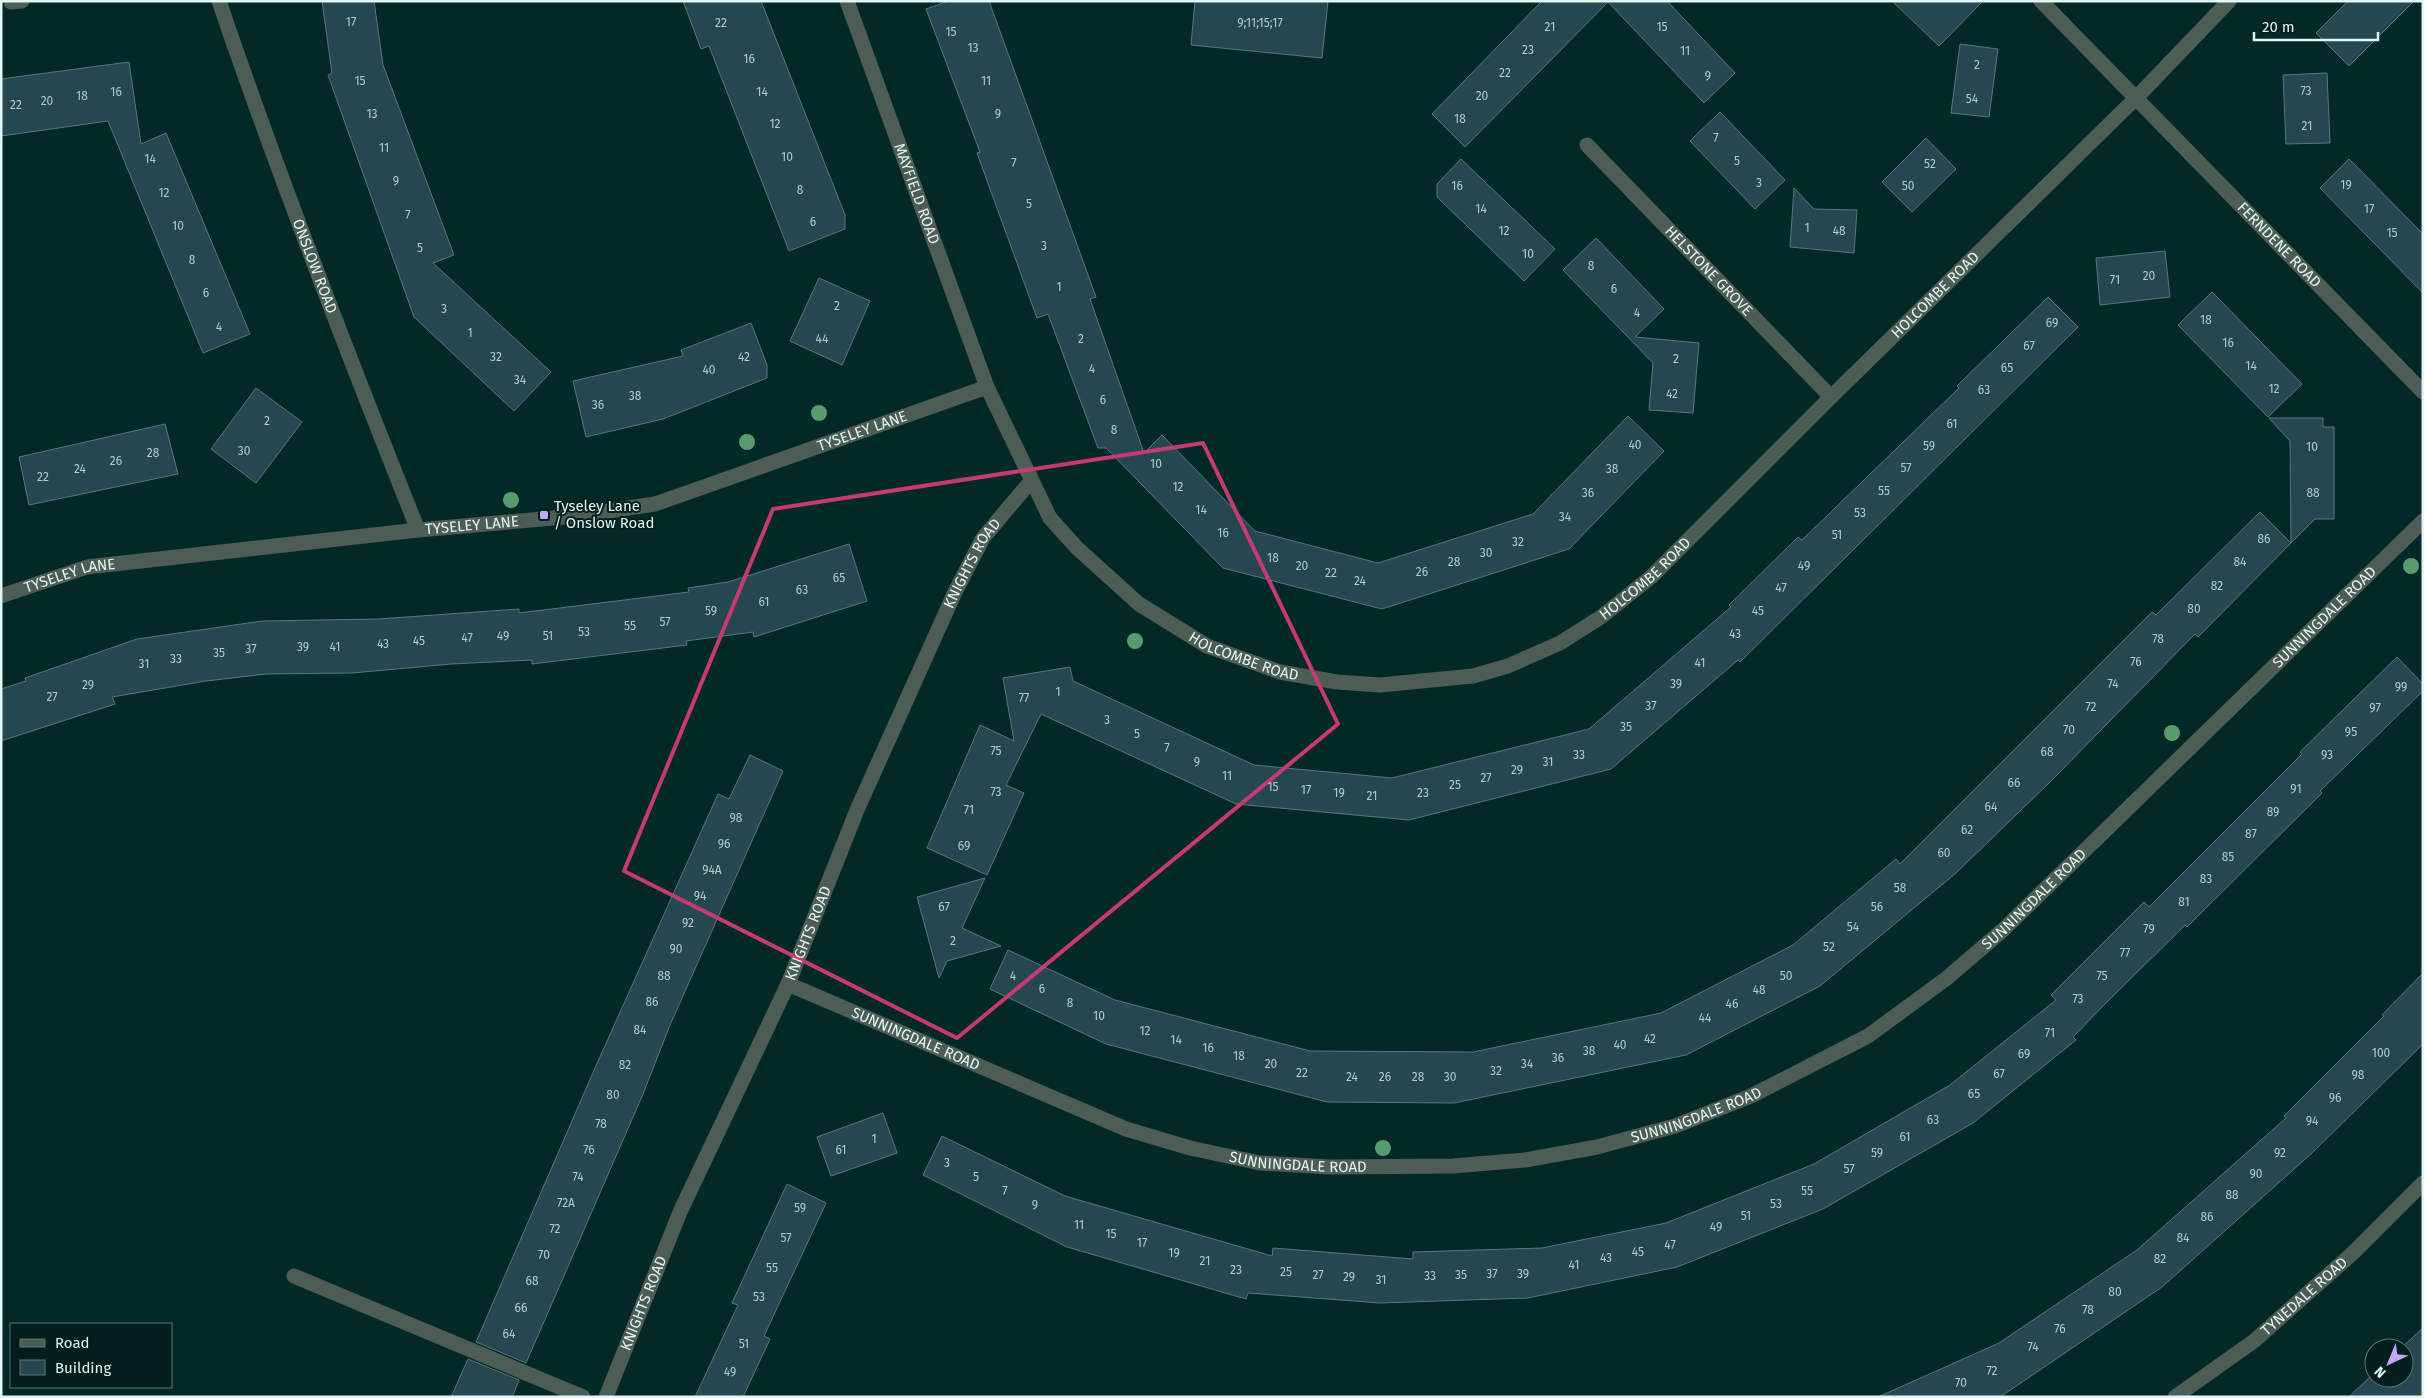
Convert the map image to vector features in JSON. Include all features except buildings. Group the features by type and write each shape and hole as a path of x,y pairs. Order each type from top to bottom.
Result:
{"street":[{"name":"ONSLOW ROAD","path":"219,1 258,114 341,337 418,530"},
{"name":"MAYFIELD ROAD","path":"847,1 987,387"},
{"name":"FERNDENE ROAD","path":"2042,1 2423,392"},
{"name":"HOLCOMBE ROAD","path":"987,387 1050,518 1077,548 1139,604 1207,646 1280,672 1336,682 1380,685 1473,676 1508,666 1560,643 1601,617 1651,577 1831,397 2137,97 2229,1"},
{"name":"HELSTONE GROVE","path":"1587,145 1831,397"},
{"name":"TYSELEY LANE","path":"1,596 86,567 418,530 576,516 655,504 987,387"},
{"name":"KNIGHTS ROAD","path":"606,1397 680,1212 788,984 857,810 955,592 983,538 1031,481"},
{"name":"SUNNINGDALE ROAD","path":"788,984 1126,1129 1190,1148 1260,1163 1330,1167 1404,1167 1498,1162 1597,1147 1675,1126 1750,1096 1868,1036 1947,978 2004,929 2423,521"},
{"name":"TYNEDALE ROAD","path":"2175,1397 2254,1341 2354,1252 2423,1183"},
{"path":"294,1276 582,1397"}],"highlighted area":[{"path":"1203,443 1338,724 957,1038 624,871 773,509"}],"place":[{"name":"Tyseley Lane / Onslow Road","path":"544,515"}]}
